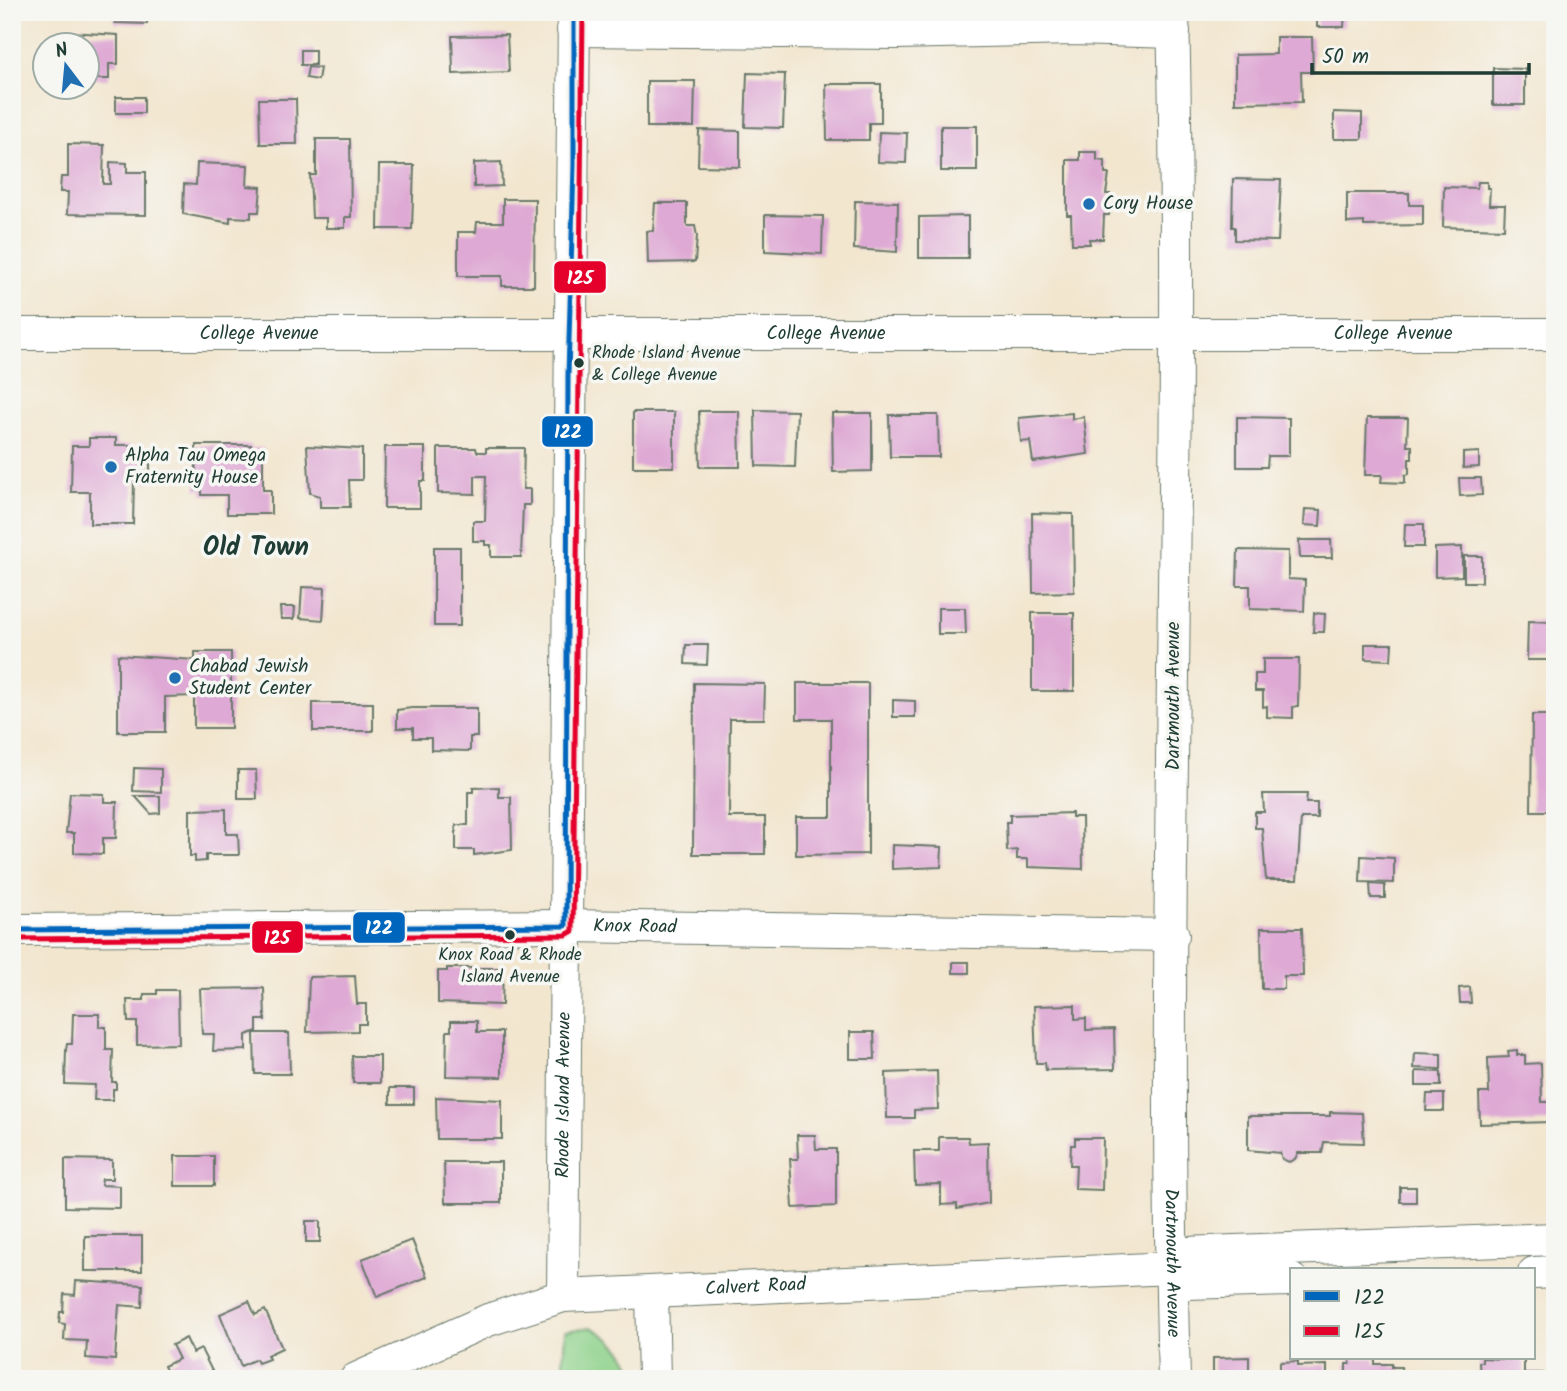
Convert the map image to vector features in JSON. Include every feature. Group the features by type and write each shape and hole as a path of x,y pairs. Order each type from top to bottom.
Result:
{"street":[{"path":"573,21 896,33 1074,29 1173,22"},
{"name":"Rhode Island Avenue","path":"563,1296 573,21"},
{"name":"Dartmouth Avenue","path":"1173,22 1176,335 1171,1268 1174,1379"},
{"name":"College Avenue","path":"12,334 1555,334"},
{"name":"Knox Road","path":"12,930 566,926 1173,935"},
{"name":"Calvert Road","path":"356,1379 488,1320 563,1296 1171,1268 1189,1253 1555,1239"},
{"name":"Calvert Road","path":"1171,1268 1187,1283 1290,1280"},
{"path":"1536,1273 1555,1272"},
{"path":"652,1292 654,1379"}],"green space":[{"path":"591,1327 620,1348 629,1362 633,1379 562,1379 565,1331"}],"building":[{"path":"115,12 147,12 147,24 115,23"},
{"path":"441,12 484,12 484,17 441,18"},
{"path":"1242,12 1270,12 1270,14 1243,16"},
{"path":"1317,12 1345,12 1344,27 1317,27"},
{"path":"102,34 118,35 118,64 109,64 109,79 102,79"},
{"path":"507,35 509,72 453,74 452,36"},
{"path":"1276,37 1312,37 1313,72 1301,72 1302,102 1235,103 1235,55 1276,54"},
{"path":"301,50 315,50 315,65 301,65"},
{"path":"308,67 320,68 318,80 306,78"},
{"path":"1493,68 1525,69 1525,105 1493,105"},
{"path":"747,73 785,74 783,128 745,127"},
{"path":"647,81 695,81 694,127 647,127"},
{"path":"826,84 881,84 881,123 869,123 869,140 827,140"},
{"path":"116,97 144,97 144,113 116,113"},
{"path":"259,99 296,99 297,144 260,144"},
{"path":"1334,112 1362,113 1362,139 1334,139"},
{"path":"941,126 977,126 977,171 941,171"},
{"path":"699,130 740,131 740,167 698,166"},
{"path":"879,132 907,133 906,163 878,162"},
{"path":"316,139 350,139 351,217 345,217 345,228 326,228 326,218 312,218 310,175 316,175"},
{"path":"68,144 104,145 103,184 110,184 110,162 127,163 127,172 146,172 146,215 67,214 68,192 60,192 61,177 68,177"},
{"name":"Cory House","path":"1080,152 1097,152 1097,160 1105,161 1105,174 1109,174 1106,194 1110,194 1109,215 1104,215 1103,239 1089,239 1090,244 1072,244 1071,215 1067,215 1067,160 1080,160"},
{"path":"501,162 502,186 474,187 474,163"},
{"path":"197,163 248,165 247,186 261,187 259,212 251,212 251,218 230,217 230,223 183,214 184,184 196,185"},
{"path":"379,165 414,165 412,229 378,229"},
{"path":"1233,179 1281,180 1278,241 1235,240 1235,227 1232,227"},
{"path":"1478,182 1487,182 1487,188 1490,188 1489,205 1505,205 1504,229 1443,227 1444,187 1477,188"},
{"path":"1347,193 1409,193 1409,205 1423,205 1423,225 1364,226 1364,222 1347,223"},
{"path":"503,199 535,199 534,286 502,286 502,276 458,276 458,232 476,232 477,222 503,222"},
{"path":"855,201 898,202 897,252 854,249"},
{"path":"655,203 687,203 687,226 695,226 697,236 695,262 648,263 647,231 653,231"},
{"path":"765,215 823,216 822,254 765,251"},
{"path":"968,216 968,258 919,258 919,217"},
{"path":"755,410 797,411 795,467 756,466"},
{"path":"699,411 739,411 740,467 700,467"},
{"path":"633,412 674,412 674,467 633,467"},
{"path":"832,413 872,413 872,471 833,472"},
{"path":"1072,413 1072,419 1084,417 1088,454 1033,462 1030,441 1021,442 1019,418"},
{"path":"889,415 938,415 939,457 890,457"},
{"path":"1237,417 1289,418 1289,456 1268,456 1267,467 1237,467"},
{"path":"1367,418 1408,418 1407,446 1412,446 1412,459 1409,459 1409,474 1405,475 1405,483 1381,482 1382,475 1365,475"},
{"name":"Alpha Tau Omega Fraternity House","path":"89,438 116,438 116,445 133,445 133,453 150,453 150,482 134,481 133,524 90,524 90,492 71,492 72,446 89,446"},
{"path":"196,445 251,445 251,448 263,448 263,490 271,490 271,514 227,514 227,495 202,495 202,489 196,490"},
{"path":"307,446 362,449 362,480 349,480 350,507 320,507 320,496 310,493"},
{"path":"385,447 425,447 425,481 420,481 420,508 384,508"},
{"path":"438,448 476,448 477,452 486,452 486,448 524,448 523,489 530,489 530,505 523,505 521,557 491,557 491,545 485,545 485,541 473,541 473,521 485,521 486,476 475,476 475,494 438,493"},
{"path":"1479,452 1479,467 1463,468 1463,453"},
{"path":"1459,478 1481,478 1482,495 1460,496"},
{"path":"1305,509 1321,510 1320,526 1304,525"},
{"path":"1032,513 1073,514 1074,592 1033,593"},
{"path":"1405,524 1424,524 1424,547 1404,547"},
{"path":"1299,540 1331,540 1332,558 1300,558"},
{"path":"434,547 460,547 460,626 434,626"},
{"path":"1462,547 1462,576 1435,577 1435,548"},
{"path":"1238,550 1288,551 1288,579 1305,580 1304,611 1250,609 1250,586 1237,586"},
{"path":"1464,556 1482,556 1482,582 1464,582"},
{"path":"302,587 325,588 323,620 300,618"},
{"path":"280,607 295,607 294,619 281,619"},
{"path":"938,608 965,608 966,634 938,634"},
{"path":"1032,613 1074,613 1074,691 1032,691"},
{"path":"1314,613 1325,614 1324,632 1313,632"},
{"path":"1528,621 1555,622 1555,660 1527,660"},
{"path":"1365,644 1392,644 1391,660 1365,659"},
{"path":"686,645 708,645 707,665 685,664"},
{"name":"Chabad Jewish Student Center","path":"195,652 231,652 231,728 194,728 194,696 165,697 165,732 118,732 118,655 195,660"},
{"path":"1263,659 1299,659 1298,706 1293,707 1293,718 1267,717 1267,706 1263,707 1263,691 1255,691 1255,674 1263,674"},
{"path":"694,683 765,684 764,719 730,719 729,817 765,817 765,854 693,854"},
{"path":"797,683 868,683 868,854 796,855 796,817 831,817 831,719 797,719"},
{"path":"893,700 915,701 915,717 893,717"},
{"path":"313,703 373,703 373,731 313,731"},
{"path":"477,708 477,737 470,737 470,751 431,750 431,738 413,738 413,728 397,728 397,710"},
{"path":"1532,715 1555,715 1555,811 1531,811"},
{"path":"134,768 161,769 161,792 133,791"},
{"path":"238,770 256,770 257,799 238,799"},
{"path":"499,787 499,797 511,797 512,850 474,855 474,850 456,850 456,825 468,825 468,792 473,792 473,788"},
{"path":"70,793 104,794 104,802 117,802 116,838 103,838 103,854 74,853 74,833 66,833"},
{"path":"1263,794 1307,794 1306,803 1317,803 1317,818 1301,818 1297,880 1266,880 1262,828 1255,828 1255,812 1264,812"},
{"path":"135,796 160,796 160,813 151,814"},
{"path":"226,809 226,834 238,834 239,855 206,855 206,861 195,862 195,856 190,856 190,810"},
{"path":"1072,813 1072,817 1082,817 1083,869 1028,867 1028,859 1017,859 1017,850 1007,851 1006,822 1010,822 1010,815"},
{"path":"892,845 942,847 941,867 892,869"},
{"path":"1361,856 1394,858 1394,883 1360,882"},
{"path":"1370,884 1385,885 1385,898 1371,898"},
{"path":"1261,928 1302,928 1303,976 1284,976 1284,989 1262,989"},
{"path":"953,962 969,962 969,973 953,973"},
{"path":"447,968 503,968 502,1005 438,1003 438,971 447,971"},
{"path":"355,976 357,1004 366,1004 366,1024 358,1024 358,1031 307,1032 309,977"},
{"path":"1470,987 1471,1003 1460,1003 1459,988"},
{"path":"264,988 265,1020 257,1020 257,1031 246,1035 246,1050 213,1051 214,1034 202,1034 200,989"},
{"path":"157,990 178,990 179,1044 137,1045 137,1022 128,1022 127,1000 144,1000 144,994 157,994"},
{"path":"1075,1005 1075,1019 1086,1018 1086,1030 1114,1029 1115,1069 1046,1070 1045,1063 1036,1063 1034,1006"},
{"path":"73,1014 99,1014 99,1027 106,1027 106,1050 113,1050 112,1082 116,1082 116,1089 113,1089 113,1100 94,1100 95,1085 65,1084 66,1050 67,1044 72,1044"},
{"path":"451,1021 477,1021 477,1032 502,1032 502,1077 446,1076 447,1031 451,1031"},
{"path":"850,1032 874,1032 875,1059 850,1059"},
{"path":"254,1033 289,1033 290,1074 255,1074"},
{"path":"1517,1050 1517,1055 1525,1055 1525,1064 1541,1063 1542,1102 1549,1102 1550,1122 1480,1124 1479,1093 1489,1093 1488,1058 1509,1057 1508,1051"},
{"path":"1415,1053 1441,1054 1441,1069 1414,1068"},
{"path":"352,1056 380,1056 380,1083 353,1083"},
{"path":"937,1071 938,1109 914,1110 914,1118 887,1118 886,1073"},
{"path":"1416,1071 1441,1072 1441,1086 1416,1086"},
{"path":"390,1088 414,1088 414,1104 390,1104"},
{"path":"1427,1094 1444,1094 1444,1111 1426,1111"},
{"path":"436,1097 502,1100 502,1139 437,1139"},
{"path":"1330,1112 1362,1113 1364,1143 1324,1142 1322,1153 1298,1153 1295,1159 1289,1162 1282,1159 1280,1153 1248,1150 1248,1116 1330,1116"},
{"path":"797,1135 815,1135 816,1149 836,1149 836,1206 793,1208 790,1159 798,1159"},
{"path":"939,1137 968,1137 969,1143 988,1142 989,1203 957,1209 957,1204 941,1205 941,1184 915,1185 914,1151 939,1151"},
{"path":"1075,1138 1103,1138 1102,1190 1075,1189 1076,1165 1070,1165 1071,1145 1075,1145"},
{"path":"175,1156 214,1156 214,1186 175,1186"},
{"path":"65,1159 112,1160 112,1179 102,1179 101,1185 120,1186 120,1208 65,1207"},
{"path":"444,1162 501,1162 501,1203 445,1203"},
{"path":"1400,1187 1416,1187 1416,1202 1400,1202"},
{"path":"306,1221 320,1221 320,1242 306,1242"},
{"path":"85,1236 142,1236 142,1271 85,1271"},
{"path":"412,1240 427,1277 377,1297 362,1259"},
{"path":"76,1281 143,1285 142,1307 119,1305 115,1360 86,1358 87,1341 64,1340 65,1324 59,1323 60,1312 63,1312 64,1294 75,1295"},
{"path":"249,1301 255,1315 265,1310 282,1348 267,1355 269,1359 258,1363 256,1359 241,1366 220,1314"},
{"path":"186,1338 193,1353 201,1349 216,1379 170,1379 164,1366 179,1359 172,1345"},
{"path":"1249,1357 1249,1379 1213,1379 1213,1358"},
{"path":"1350,1360 1375,1360 1375,1364 1392,1364 1392,1367 1401,1367 1402,1379 1346,1379 1346,1364 1350,1364"},
{"path":"1524,1360 1524,1373 1543,1373 1544,1379 1480,1379 1479,1362"},
{"path":"1298,1361 1298,1366 1327,1365 1327,1379 1280,1379 1280,1362"}],"transit line":[{"name":"122","path":"12,930 566,926 568,375 574,165 574,12"},
{"name":"125","path":"12,939 566,935 573,931 583,12"}],"place":[{"name":"Cory House","path":"1089,204"},
{"name":"Rhode Island Avenue & College Avenue","path":"579,363"},
{"name":"Alpha Tau Omega Fraternity House","path":"111,467"},
{"name":"Chabad Jewish Student Center","path":"175,678"},
{"name":"Knox Road & Rhode Island Avenue","path":"510,935"}],"district":[{"name":"Old Town","path":"256,548"}]}
